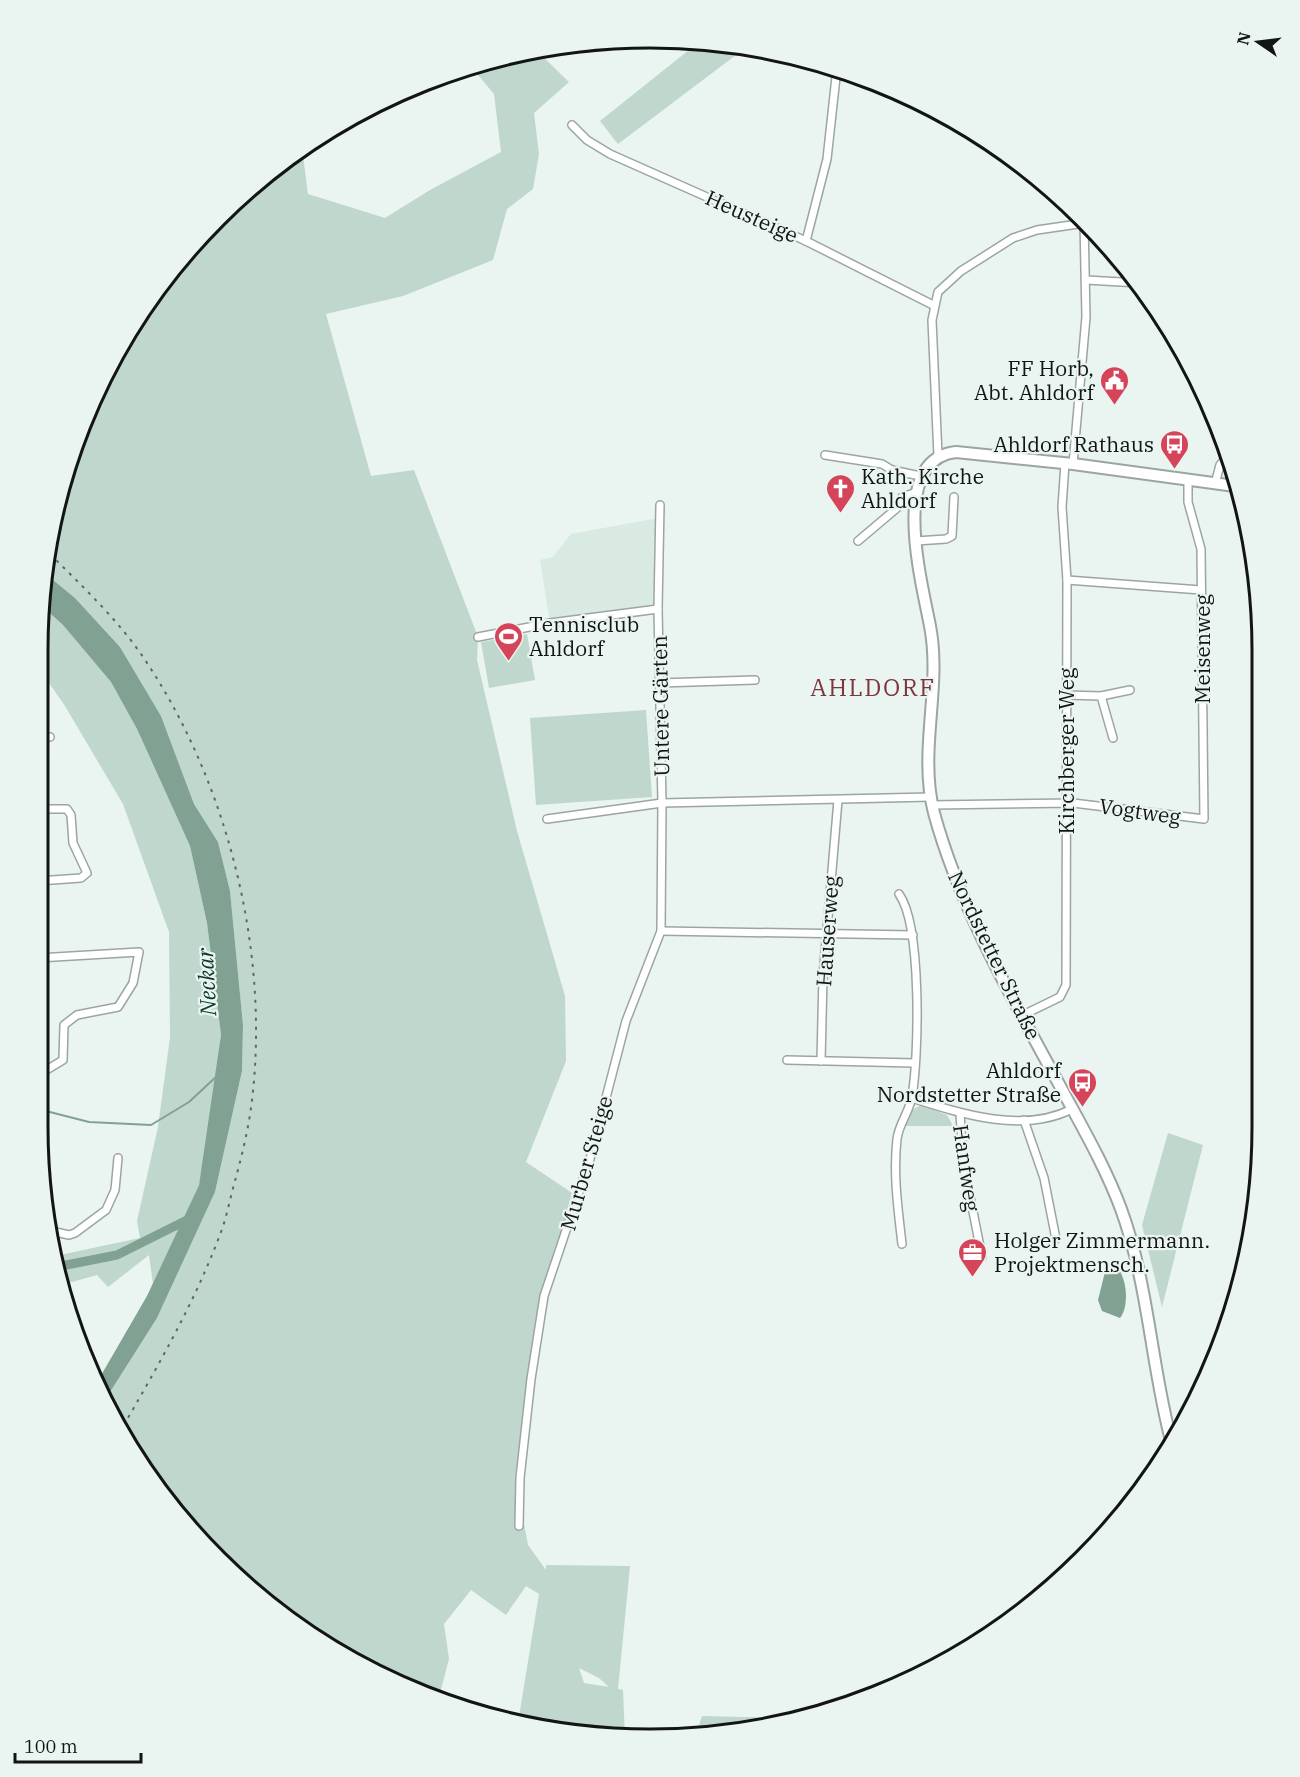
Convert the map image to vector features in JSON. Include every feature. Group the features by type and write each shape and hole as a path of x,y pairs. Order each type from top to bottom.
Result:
{"street":[{"path":"806,241 828,149 836,78"},
{"name":"Heusteige","path":"572,125 587,141 610,154 806,241 933,305"},
{"path":"938,456 933,305 943,286 1003,243 1037,230 1075,223"},
{"name":"Kirchberger Weg","path":"1023,1015 1060,997 1066,985 1067,580 1062,507 1086,317 1084,233"},
{"path":"1086,280 1127,282"},
{"path":"825,455 882,464 892,470 920,476 930,462 938,456 963,452 1069,463 1228,485"},
{"path":"1215,484 1222,463"},
{"name":"Nordstetter Straße","path":"920,476 917,492 916,541 920,578 933,649 927,752 932,801 963,896 1072,1109 1097,1153 1121,1210 1143,1288 1169,1431"},
{"name":"Meisenweg","path":"1188,480 1188,502 1201,549 1204,819"},
{"path":"858,541 897,508 902,497 917,492"},
{"path":"916,541 946,539 952,536 954,497"},
{"name":"Untere Gärten","path":"660,505 658,609 662,803"},
{"path":"1067,580 1201,590"},
{"name":"Untere Gärten","path":"478,638 550,623 658,609"},
{"path":"660,683 755,680"},
{"path":"1066,695 1101,696 1130,690"},
{"path":"1101,696 1113,738"},
{"name":"Hauserweg","path":"821,1061 826,933 838,800"},
{"path":"547,819 662,803 932,801"},
{"name":"Vogtweg","path":"932,801 1065,802 1204,819"},
{"name":"Murber Steige","path":"519,1526 528,1402 544,1296 587,1169 626,1021 661,930 662,803"},
{"path":"48,809 67,809 71,815 73,843 87,873 81,878 48,880"},
{"path":"899,894 906,903 913,935 916,1000 912,1098 900,1123 896,1150 896,1194 902,1244"},
{"path":"661,930 913,935"},
{"path":"48,957 139,952 133,983 118,1007 78,1015 64,1025 63,1060 48,1069"},
{"path":"787,1060 914,1063"},
{"path":"912,1098 960,1113 1024,1120 1051,1118 1072,1109"},
{"name":"Hanfweg","path":"960,1113 963,1161 982,1257"},
{"path":"1024,1120 1043,1173 1056,1239"},
{"path":"58,1233 69,1236 106,1210 115,1190 118,1158"}],"shaded area":[{"path":"690,49 736,55 618,144 600,121"},
{"path":"544,58 569,82 534,113 539,154 533,189 507,209 493,260 403,296 326,314 371,476 414,470 478,637 477,660 517,831 565,996 566,1061 526,1162 572,1193 537,1317 515,1478 528,1545 546,1570 546,1565 630,1566 618,1689 623,1690 625,1728 571,1724 519,1714 539,1594 526,1586 506,1615 471,1590 444,1624 449,1659 441,1691 384,1667 316,1628 253,1580 197,1524 149,1461 110,1392 157,1318 215,1192 242,1071 243,1025 230,891 218,842 194,804 161,716 120,647 75,598 52,579 69,494 94,420 129,349 172,284 224,224 253,197 303,158 308,194 385,218 430,190 501,152 494,94 478,75 474,75","holes":["579,1668 599,1678 609,1687 584,1683"]},
{"path":"659,518 658,609 550,623 540,560 553,557 571,534"},
{"path":"52,579 75,598 120,647 161,716 194,804 218,842 230,891 243,1025 242,1071 215,1192 157,1318 110,1392 102,1374 147,1296 199,1185 221,1035 207,923 190,846 137,729 111,682 63,625 49,612"},
{"path":"49,612 63,625 111,682 137,729 190,846 207,923 221,1035 212,1111 199,1185 153,1284 149,1255 108,1287 97,1275 69,1283 62,1254 140,1238 137,1221 158,1127 170,1037 169,932 123,804 48,681"},
{"name":"Tennisclub Ahldorf","path":"527,634 535,680 489,688 481,642"},
{"path":"646,710 652,797 536,805 530,718"},
{"path":"921,1105 947,1115 953,1126 903,1126 907,1113"},
{"path":"1168,1133 1203,1145 1162,1307 1142,1225"},
{"path":"1114,1264 1122,1275 1126,1290 1125,1306 1120,1318 1102,1311 1098,1300 1106,1268"},
{"path":"702,1716 765,1717 729,1724 699,1727"}],"waterway":[{"path":"48,1112 89,1122 151,1125 189,1102 217,1076"},
{"path":"65,1265 117,1255 193,1217"}],"railway":[{"path":"55,559 131,640 171,703 197,755 219,810 236,868 247,926 254,985 256,1043 252,1100 245,1141 225,1220 188,1309 126,1422"}],"place":[{"name":"FF Horb, Abt. Ahldorf","path":"1115,406"},
{"name":"Ahldorf Rathaus","path":"1175,470"},
{"name":"Kath. Kirche Ahldorf","path":"840,514"},
{"name":"Tennisclub Ahldorf","path":"508,662"},
{"name":"Ahldorf Nordstetter Straße","path":"1082,1108"},
{"name":"Holger Zimmermann. Projektmensch.","path":"973,1278"}],"district":[{"name":"AHLDORF","path":"873,687"}],"water label":[{"name":"Neckar","path":"206,982"}]}
